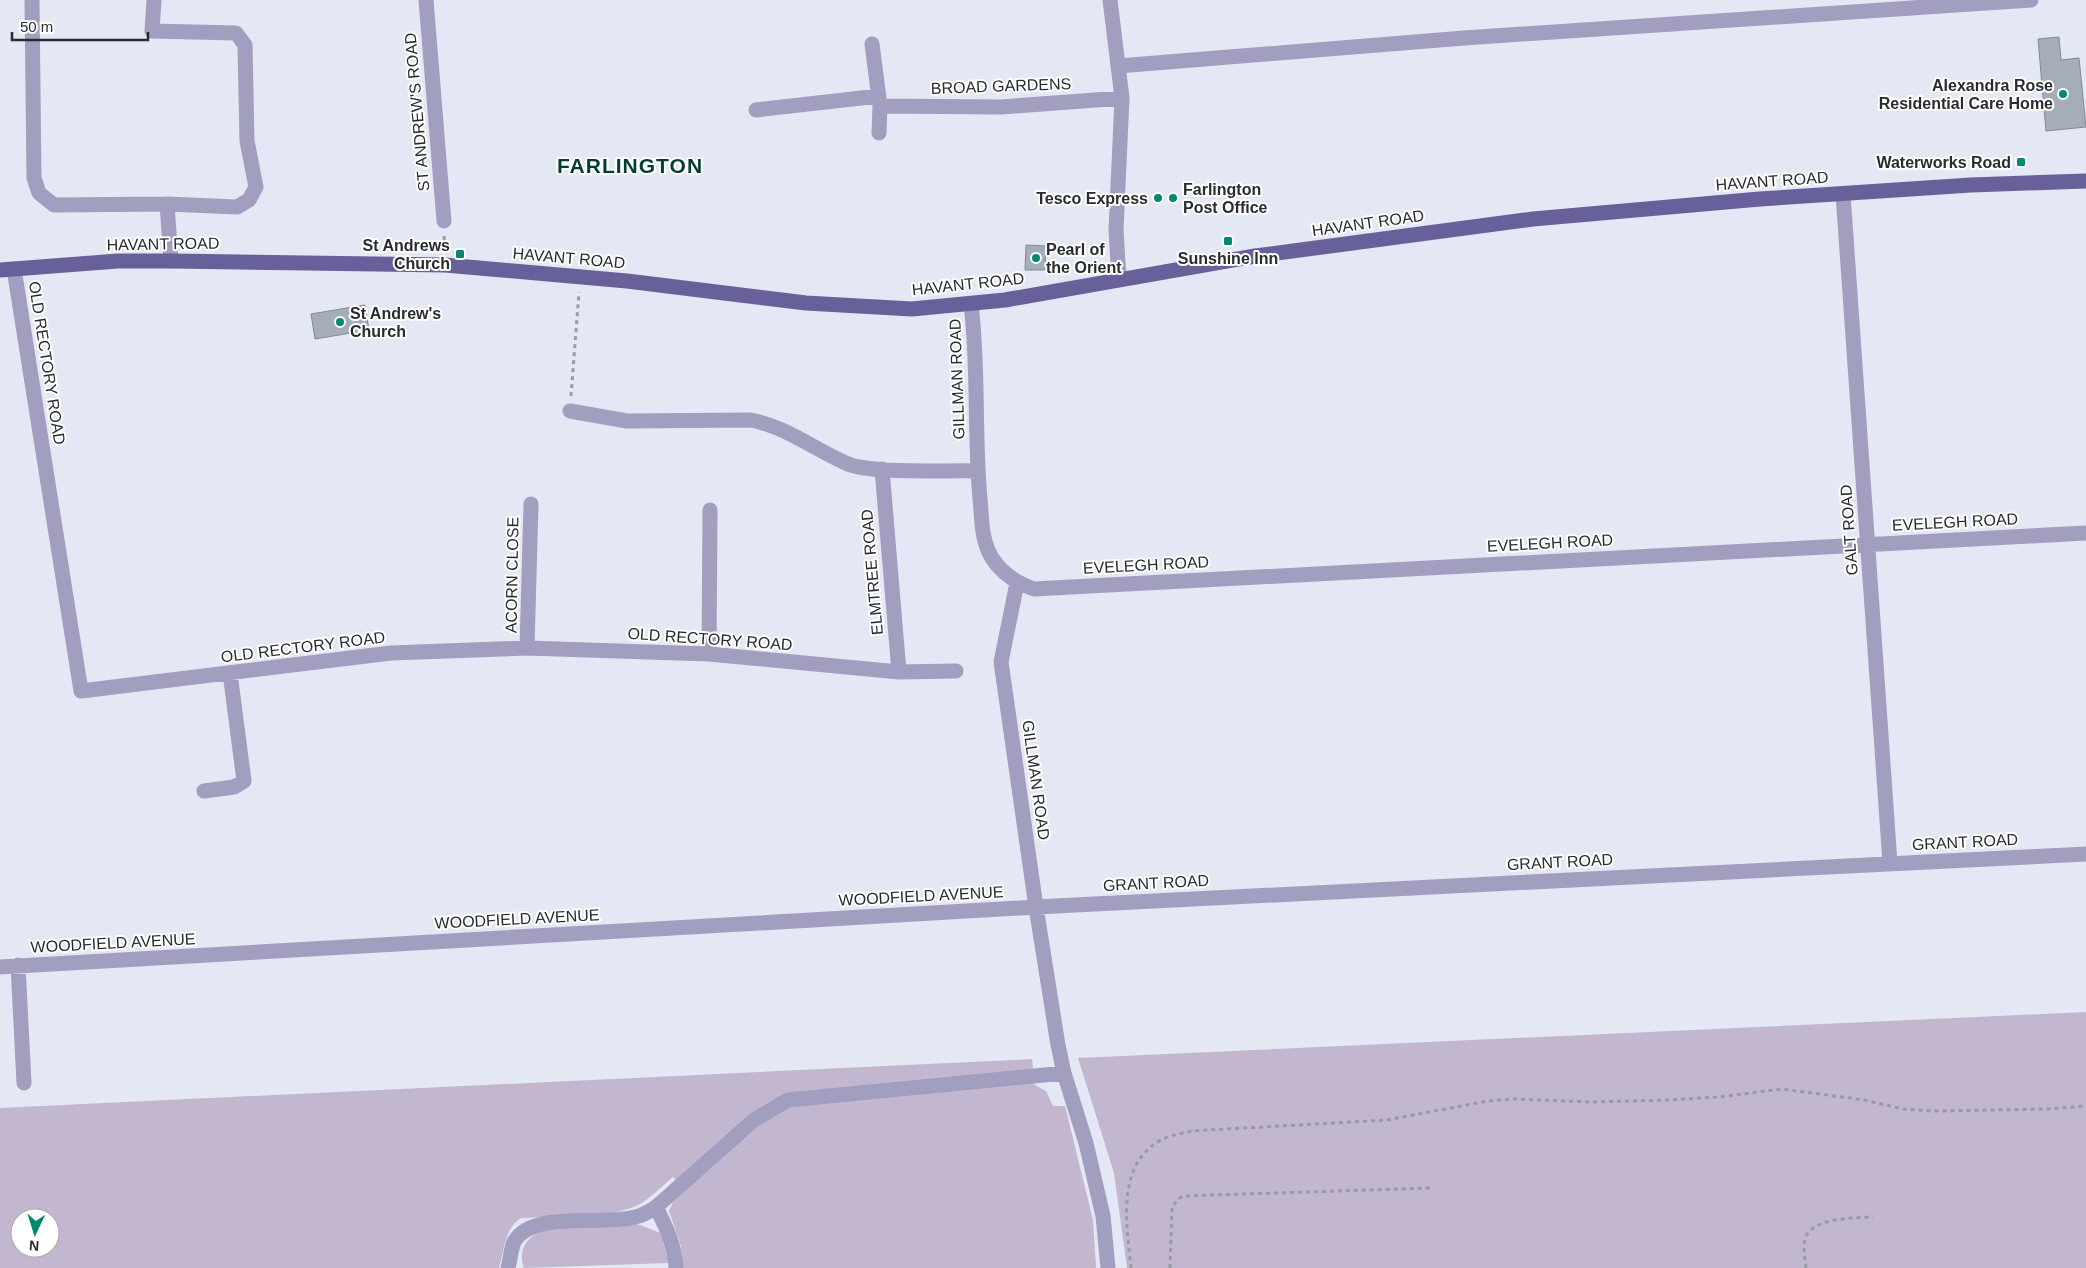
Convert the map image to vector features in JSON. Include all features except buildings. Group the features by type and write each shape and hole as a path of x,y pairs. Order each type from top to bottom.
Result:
{"main road":[{"name":"HAVANT ROAD","path":"7,270 118,261 445,265 627,281 815,304 912,309 971,304 1338,244 1533,219 1760,199 1971,185 2086,181"}],"street":[{"path":"32,0 34,178 39,193 54,205 167,204 237,207 249,200 256,187 247,141 245,45 236,33 152,31 154,0"},
{"name":"ST ANDREW'S ROAD","path":"426,0 444,221"},
{"path":"1110,0 1122,98 1116,230 1119,279"},
{"path":"1118,66 1464,38 2031,0"},
{"path":"872,44 880,101 879,133"},
{"name":"BROAD GARDENS","path":"756,110 880,101 1002,107 1122,98"},
{"name":"GALT ROAD","path":"1843,194 1890,863"},
{"path":"167,204 171,261"},
{"name":"OLD RECTORY ROAD","path":"7,270 81,691 391,653 527,648 709,654 899,672 956,671"},
{"name":"GILLMAN ROAD","path":"971,304 976,339 978,471 983,539 992,558 1003,572 1017,583 1001,662 1036,907 1064,1073 1086,1143 1103,1216 1108,1268"},
{"path":"570,411 627,421 751,420 772,424 850,464 882,468 978,471"},
{"name":"ELMTREE ROAD","path":"882,468 899,672"},
{"name":"ACORN CLOSE","path":"527,648 531,504"},
{"path":"709,654 710,510"},
{"name":"EVELEGH ROAD","path":"1017,583 1034,589 1868,543 2086,533"},
{"path":"204,791 234,787 244,781 230,673"},
{"name":"GRANT ROAD","path":"1036,907 2086,854"},
{"name":"WOODFIELD AVENUE","path":"0,966 1036,907"},
{"path":"18,965 24,1083"},
{"path":"508,1268 514,1242 524,1230 539,1224 623,1220 640,1216 656,1206 754,1120 788,1100 1064,1073"},
{"path":"656,1206 669,1232 676,1268"}],"path":[{"path":"444,221 445,265"},
{"path":"570,411 578,309"},
{"path":"1131,1268 1126,1199 1134,1170 1144,1152 1161,1140 1191,1131 1387,1120 1488,1101 1514,1099 1591,1102 1669,1100 1719,1097 1782,1089 1818,1093 1903,1109 1936,1111 2086,1106"},
{"path":"1170,1268 1172,1206 1182,1196 1431,1188"},
{"path":"1806,1268 1805,1238 1812,1229 1830,1220 1873,1217"}],"shaded area":[{"path":"2086,1012 2086,1268 1127,1268 1114,1173 1078,1058"},
{"path":"1032,1059 1035,1085 1046,1091 1053,1106 1065,1106 1093,1220 1096,1268 683,1268 681,1246 669,1211 676,1195 685,1192 673,1177 653,1195 640,1204 628,1209 566,1217 521,1218 508,1233 499,1268 0,1268 0,1108"},
{"path":"637,1224 661,1233 669,1263 524,1268 522,1261 523,1249 529,1239 546,1229"}],"place":[{"name":"Alexandra Rose Residential Care Home","path":"2063,94"},
{"name":"Waterworks Road","path":"2021,162"},
{"name":"Tesco Express","path":"1158,198"},
{"name":"Farlington Post Office","path":"1173,198"},
{"name":"Sunshine Inn","path":"1228,241"},
{"name":"St Andrews Church","path":"460,254"},
{"name":"Pearl of the Orient","path":"1036,258"},
{"name":"St Andrew's Church","path":"340,322"}],"district":[{"name":"FARLINGTON","path":"630,165"}]}
